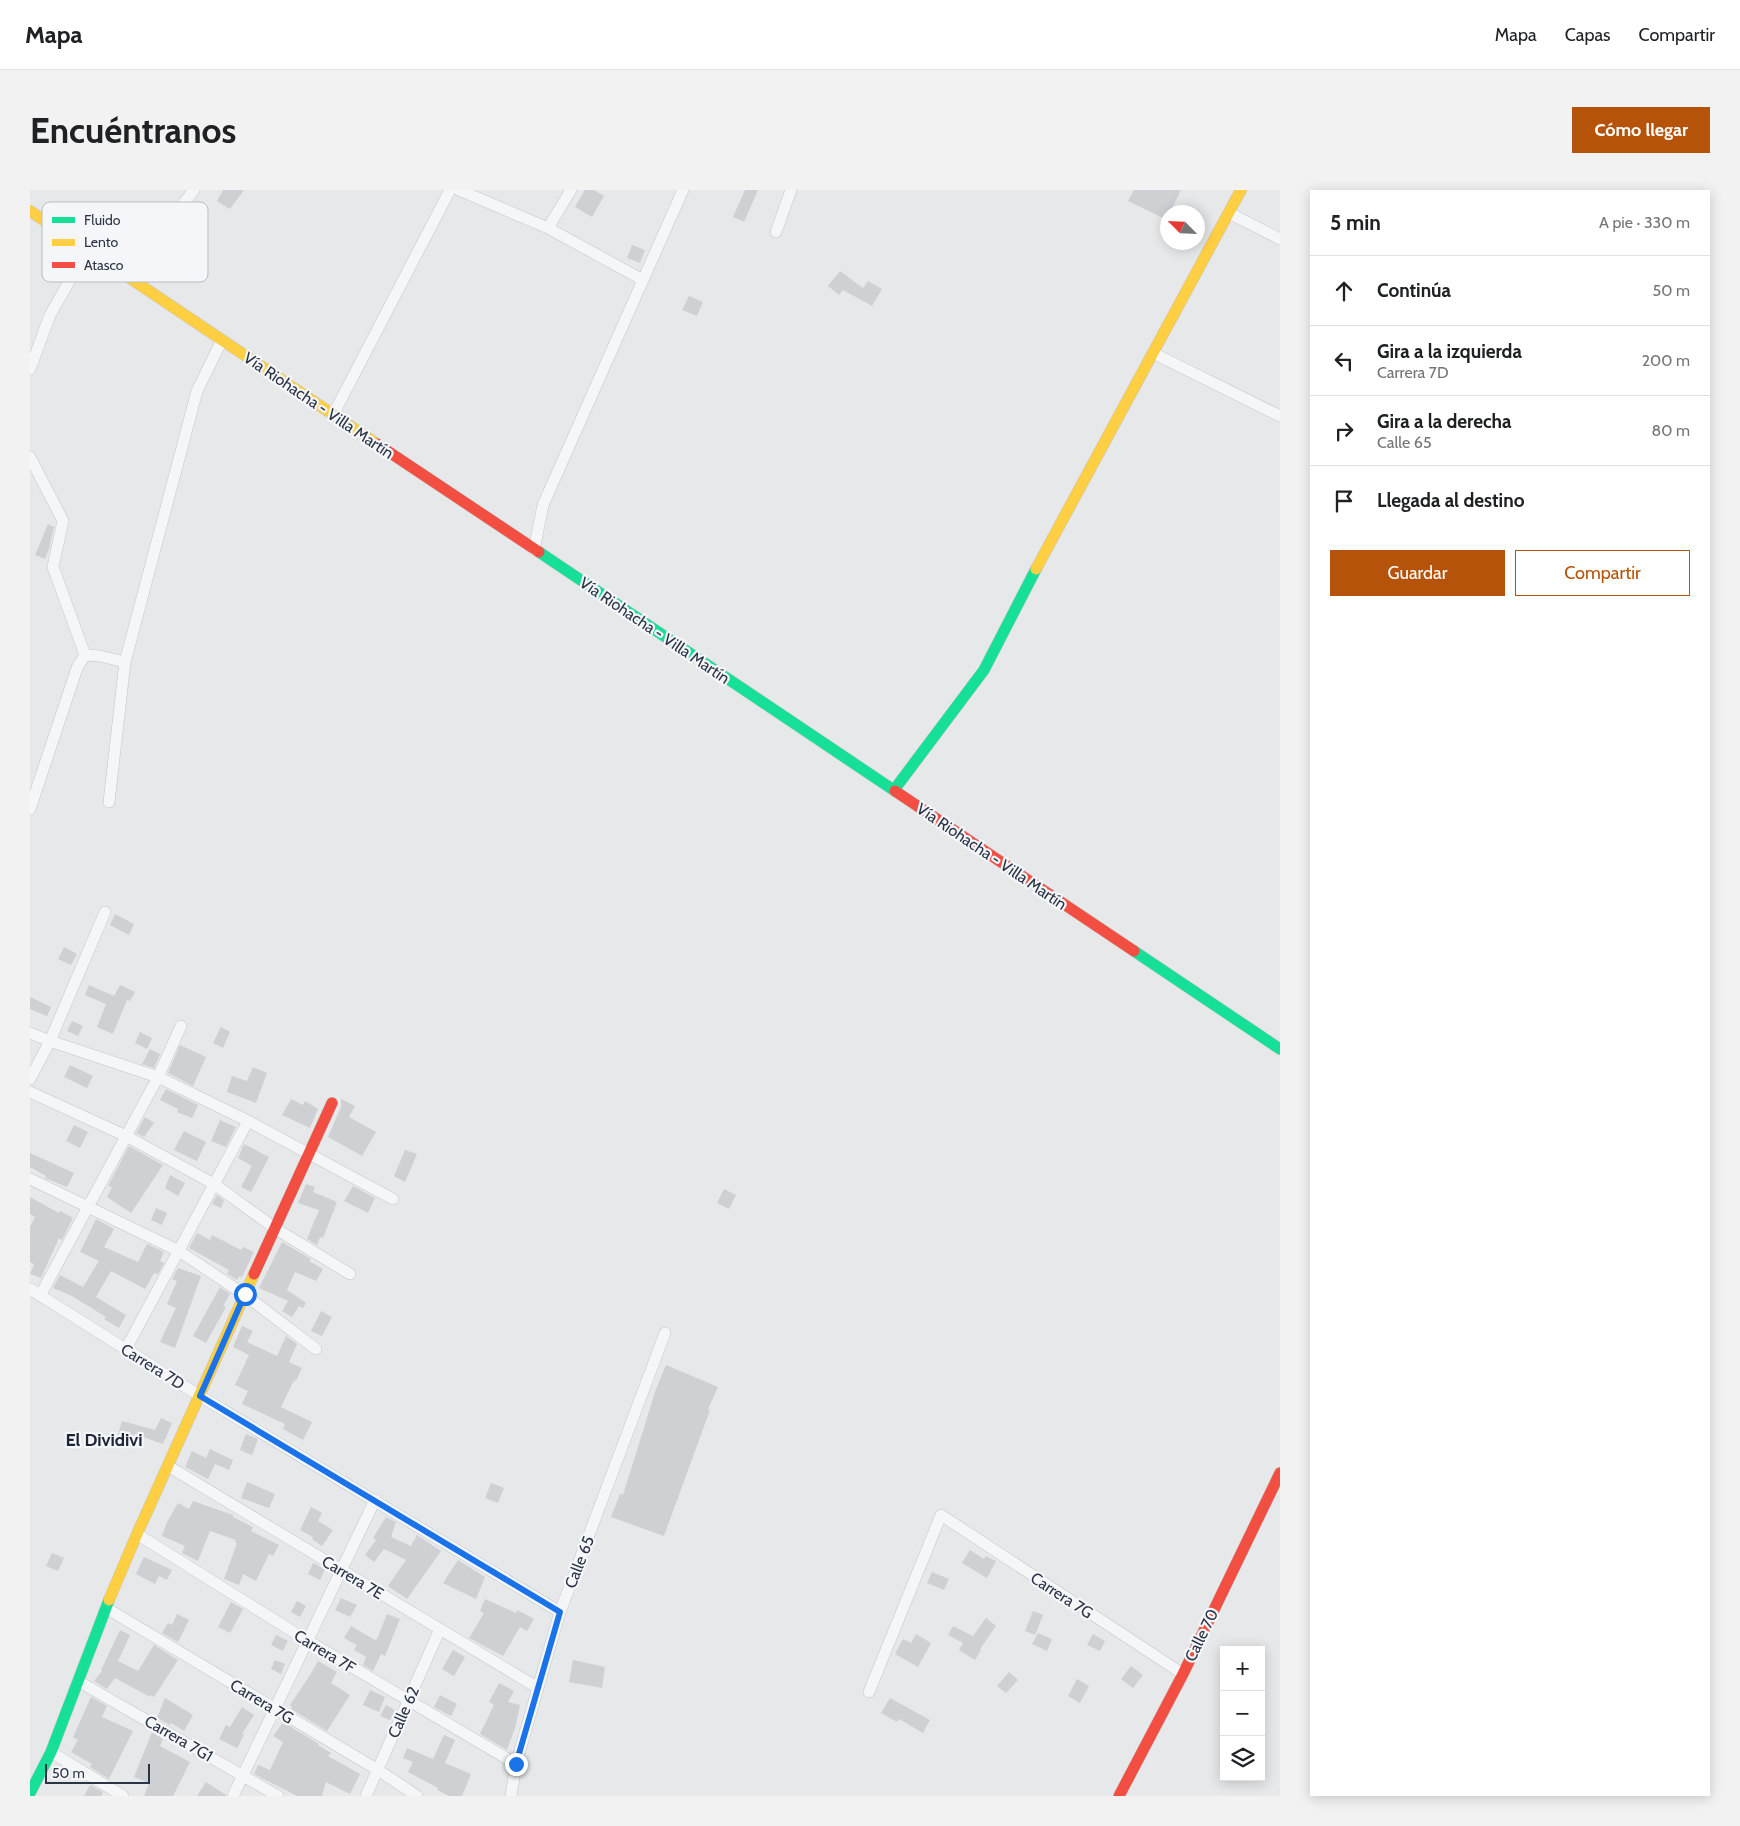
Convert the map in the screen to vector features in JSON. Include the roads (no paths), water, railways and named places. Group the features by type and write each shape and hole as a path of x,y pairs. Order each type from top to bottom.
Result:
{"street":[{"path":"185,202 194,190"},
{"path":"333,415 450,190"},
{"path":"459,190 548,228 643,280"},
{"path":"548,228 571,190"},
{"path":"534,550 543,505 684,190"},
{"path":"776,232 791,190"},
{"path":"894,790 932,742 984,670 1034,573 1241,190"},
{"name":"Vía Riohacha - Villa Martín","path":"30,212 42,220"},
{"path":"1229,213 1280,239"},
{"path":"30,369 50,315 69,282"},
{"name":"Vía Riohacha - Villa Martín","path":"135,282 1280,1050"},
{"path":"109,802 125,662 197,391 222,340"},
{"path":"1153,353 1280,416"},
{"path":"30,457 64,521 53,567 85,655"},
{"path":"85,655 125,662"},
{"path":"30,809 77,668 85,655"},
{"path":"30,1079 50,1041 105,912"},
{"path":"35,1292 87,1206 126,1136 158,1077 181,1026"},
{"path":"30,1033 158,1077 248,1121 393,1199"},
{"path":"30,1092 126,1136 214,1184 276,1229 350,1274"},
{"path":"30,1793 51,1752 106,1608 137,1534 332,1103"},
{"path":"126,1349 248,1121"},
{"path":"30,1178 179,1251 245,1294 316,1349"},
{"name":"Carrera 7D","path":"35,1292 200,1396 560,1612"},
{"name":"Calle 65","path":"512,1796 516,1764 560,1612 665,1334"},
{"name":"Carrera 7E","path":"168,1466 538,1688"},
{"name":"Calle 70","path":"1119,1796 1182,1674 1280,1473"},
{"path":"233,1796 375,1500"},
{"name":"Carrera 7G","path":"869,1692 941,1515 1182,1674"},
{"name":"Carrera 7F","path":"137,1534 308,1641 516,1764"},
{"name":"Carrera 7G","path":"106,1608 378,1770 417,1796"},
{"name":"Calle 62","path":"366,1796 440,1629"},
{"name":"Carrera 7G1","path":"78,1681 243,1774 278,1796"},
{"path":"51,1752 123,1796"}],"district":[{"name":"El Dividivi","path":"104,1440"}]}
